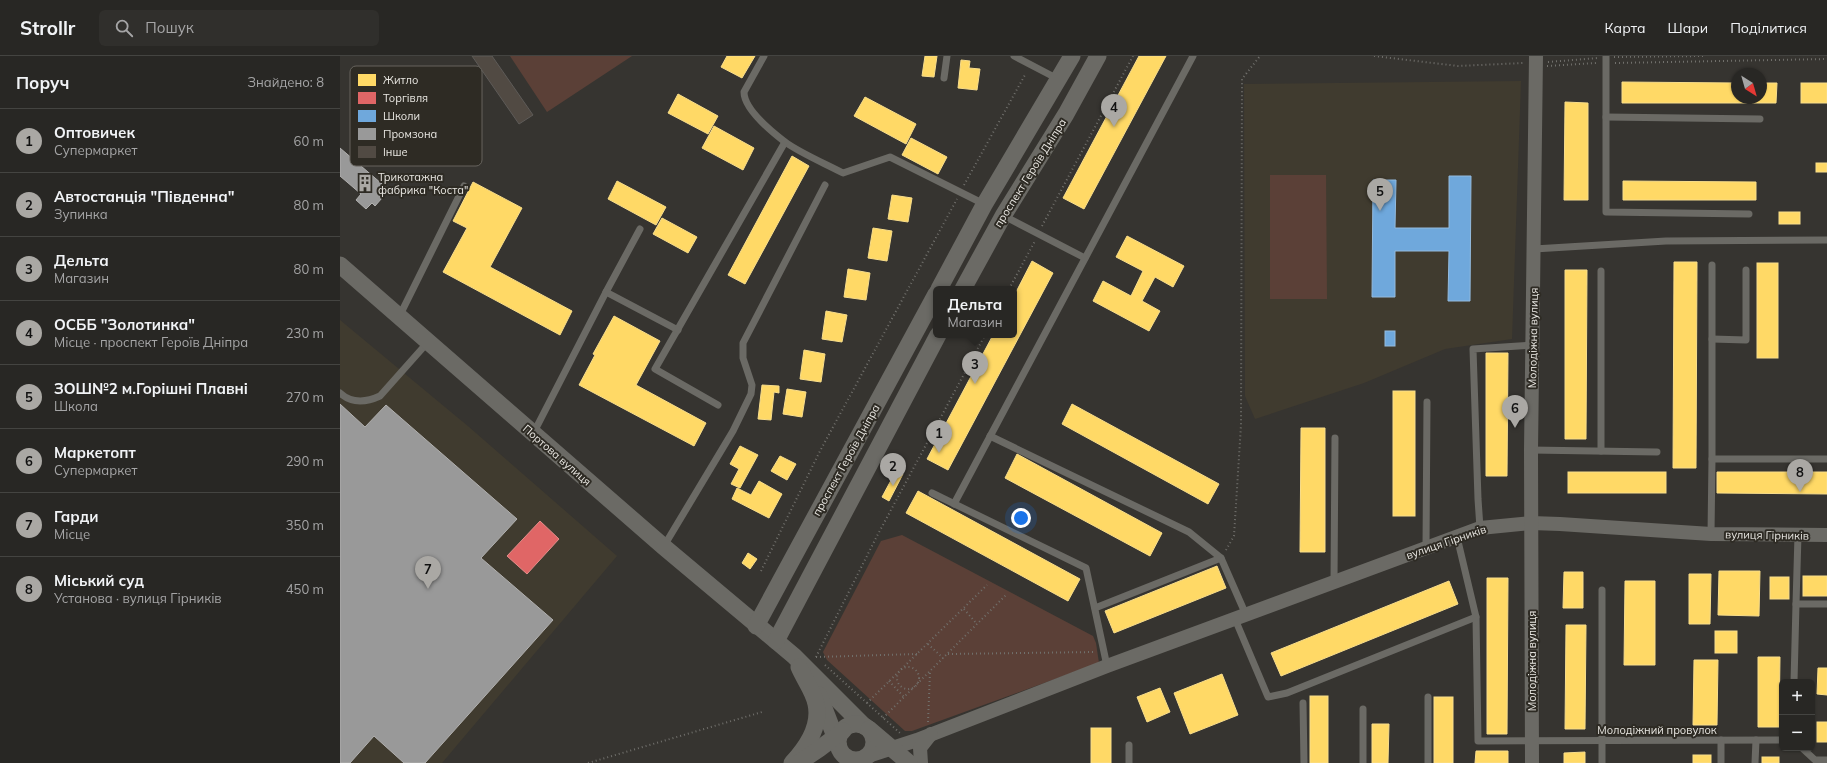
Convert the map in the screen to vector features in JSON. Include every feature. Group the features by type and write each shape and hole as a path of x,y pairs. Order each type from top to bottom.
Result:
{"street":[{"name":"проспект Героїв Дніпра","path":"941,286 984,204 1072,56"},
{"name":"проспект Героїв Дніпра","path":"964,286 1003,216 1066,114 1098,56"},
{"name":"Молодіжна вулиця","path":"1532,63 1534,249 1531,450 1532,763"},
{"name":"Портова вулиця","path":"340,265 399,318 664,547 756,626 794,656"},
{"name":"проспект Героїв Дніпра","path":"756,626 933,300"},
{"name":"проспект Героїв Дніпра","path":"776,641 936,338"},
{"name":"вулиця Гірників","path":"917,740 930,732 1480,528 1531,523 1711,534 1827,535"},
{"path":"794,656 869,729 909,763"},
{"path":"794,656 820,696 846,757 861,760 917,740"},
{"path":"792,763 805,748 813,732 817,715 815,701 794,656"},
{"path":"798,763 839,738 852,724 869,729 888,740 901,742 917,740"},
{"path":"861,760 872,752 874,740 869,729"},
{"path":"921,763 920,748 930,732"}],"lane":[{"path":"764,56 744,92 744,98 749,108 785,142 843,173 890,157 984,204"},
{"path":"944,78 948,56"},
{"path":"1014,56 1059,80"},
{"path":"954,504 1193,56"},
{"path":"1606,59 1606,212 1749,214"},
{"path":"1606,117 1760,120"},
{"path":"718,405 655,369 785,142"},
{"path":"664,547 733,432 751,394 752,385 743,358 743,343 825,185"},
{"path":"399,318 464,186"},
{"path":"1003,216 1085,258"},
{"path":"533,434 640,229"},
{"path":"1534,249 1666,241 1827,240"},
{"path":"1711,534 1712,265"},
{"path":"1712,339 1746,340 1746,270"},
{"path":"1601,271 1601,451"},
{"path":"606,292 678,330"},
{"path":"340,393 349,399 357,401 373,399 380,396 428,342"},
{"path":"1480,528 1474,349 1533,345"},
{"path":"1426,548 1427,402"},
{"path":"990,436 1189,532 1221,558 1268,697 1288,693 1476,617 1457,537"},
{"path":"1334,582 1335,438"},
{"path":"1531,450 1657,452"},
{"path":"1712,459 1827,459"},
{"path":"932,493 1086,568 1107,666"},
{"path":"1794,679 1798,535"},
{"path":"1095,608 1221,558"},
{"path":"1602,590 1602,763"},
{"path":"1796,604 1827,604"},
{"name":"Молодіжний провулок","path":"1476,617 1478,741 1779,740"},
{"path":"1428,697 1428,763"},
{"path":"1303,703 1304,763"},
{"path":"1363,763 1364,709"},
{"path":"1721,740 1721,763"},
{"path":"1755,763 1756,740"},
{"path":"1129,745 1129,763"},
{"path":"1805,751 1815,760 1827,760"}],"path":[{"path":"1011,286 1133,56"},
{"path":"1221,558 1234,536 1241,425 1242,78 1260,56"},
{"path":"1532,63 1606,59 1827,59"},
{"path":"761,571 820,451 1030,64"},
{"path":"816,657 877,536 982,338"},
{"path":"867,703 988,585"},
{"path":"883,718 1006,595"},
{"path":"964,609 977,624"},
{"path":"928,644 943,658"},
{"path":"947,654 1104,652"},
{"path":"816,657 918,654"},
{"path":"816,657 901,733"},
{"path":"908,667 916,670 919,678 916,685 908,688 901,685 898,678 901,670 908,667"},
{"path":"930,671 930,732"},
{"path":"889,681 904,697"},
{"path":"588,763 762,712"}],"shaded area":[{"path":"510,56 632,56 547,112"},
{"path":"1521,81 1512,339 1445,349 1364,383 1255,419 1245,396 1244,84"},
{"path":"1270,175 1326,175 1327,299 1270,299"},
{"path":"340,320 469,427 617,556 442,763 340,763"},
{"path":"902,535 1093,636 1096,643 1099,663 912,731 905,731 827,660 823,652 881,541"}],"building: Житло":[{"path":"727,56 755,56 742,78 721,67"},
{"path":"925,56 937,56 934,77 922,76"},
{"path":"1139,56 1166,56 1084,209 1063,198"},
{"path":"961,60 970,61 969,68 980,69 977,90 958,88"},
{"path":"1622,82 1731,83 1731,103 1622,103"},
{"path":"1767,83 1777,83 1776,103 1767,103"},
{"path":"1801,83 1827,83 1827,103 1801,103"},
{"path":"678,94 718,116 708,134 668,113"},
{"path":"865,97 916,124 906,144 854,116"},
{"path":"1565,102 1588,103 1588,200 1564,200"},
{"path":"714,126 754,148 743,170 702,148"},
{"path":"911,138 947,157 938,174 902,155"},
{"path":"792,156 809,166 745,284 728,275"},
{"path":"1816,163 1827,163 1827,172 1816,172"},
{"path":"617,181 666,207 656,225 608,199"},
{"path":"1623,181 1756,182 1756,200 1623,200"},
{"path":"473,182 522,208 490,267 572,311 560,335 443,272 467,228 453,221"},
{"path":"892,195 912,198 908,222 888,219"},
{"path":"1779,212 1800,212 1800,224 1779,224"},
{"path":"662,218 697,237 688,253 653,234"},
{"path":"873,228 892,231 887,261 868,258"},
{"path":"1127,236 1184,266 1173,287 1155,277 1142,301 1160,311 1149,331 1093,301 1103,281 1131,296 1143,271 1116,257"},
{"path":"1032,261 1053,273 948,470 927,459 991,338 1017,338 1017,290"},
{"path":"1674,262 1697,262 1696,468 1673,468"},
{"path":"1757,263 1778,263 1778,358 1757,358"},
{"path":"848,269 870,273 866,300 844,297"},
{"path":"1565,270 1587,270 1586,439 1565,439"},
{"path":"826,311 847,315 842,342 822,339"},
{"path":"614,316 660,341 636,385 706,423 694,446 579,385 595,355 593,354"},
{"path":"804,350 825,354 821,382 800,379"},
{"path":"1486,353 1508,353 1507,476 1486,476"},
{"path":"762,385 779,386 779,393 774,392 771,420 758,419"},
{"path":"787,389 806,392 802,417 783,414"},
{"path":"1393,391 1415,391 1415,516 1393,516"},
{"path":"1072,404 1219,484 1208,504 1062,424"},
{"path":"1301,428 1325,428 1325,552 1300,552"},
{"path":"740,446 758,455 740,488 731,484 739,469 730,464"},
{"path":"1017,454 1162,533 1150,556 1005,478"},
{"path":"780,456 796,464 787,480 771,471"},
{"path":"896,471 903,474 889,501 882,497"},
{"path":"1568,472 1666,472 1666,493 1568,493"},
{"path":"1717,472 1827,472 1827,494 1717,493"},
{"path":"759,481 782,494 769,518 732,499 737,488 751,495"},
{"path":"918,491 1080,579 1068,601 906,513"},
{"path":"748,553 757,559 750,569 742,563"},
{"path":"1217,566 1226,588 1114,633 1105,611"},
{"path":"1719,571 1760,571 1759,616 1718,615"},
{"path":"1564,572 1583,572 1583,608 1563,608"},
{"path":"1689,574 1711,574 1710,624 1689,624"},
{"path":"1803,576 1827,576 1827,596 1803,596"},
{"path":"1770,577 1789,577 1789,599 1770,599"},
{"path":"1487,578 1508,578 1507,734 1487,734"},
{"path":"1449,581 1458,604 1281,676 1271,653"},
{"path":"1625,581 1655,581 1655,665 1624,665"},
{"path":"1566,625 1586,625 1585,729 1565,729"},
{"path":"1715,631 1737,631 1737,653 1715,653"},
{"path":"1758,657 1780,657 1779,727 1758,727"},
{"path":"1694,660 1718,660 1717,725 1693,725"},
{"path":"1818,668 1827,668 1827,695 1817,694"},
{"path":"1222,674 1238,715 1190,734 1174,693"},
{"path":"1160,688 1170,712 1147,722 1137,697"},
{"path":"1310,696 1328,696 1328,763 1310,763"},
{"path":"1434,697 1453,697 1453,763 1434,763"},
{"path":"1817,722 1827,722 1827,742 1817,742"},
{"path":"1372,724 1389,724 1388,763 1372,763"},
{"path":"1091,728 1111,728 1111,763 1091,763"},
{"path":"1476,751 1508,751 1508,763 1475,763"},
{"path":"1585,752 1585,763 1564,763 1564,753"},
{"path":"1693,755 1711,755 1711,763 1693,763"},
{"path":"1762,757 1779,757 1779,763 1762,763"}],"building: Торгівля":[{"path":"340,441 348,449 340,458"},
{"path":"355,456 373,471 344,505 340,502 340,473"},
{"path":"389,485 405,499 396,509 380,496"},
{"path":"340,507 365,529 360,534 503,660 415,760 373,723 340,760"},
{"path":"540,521 559,539 527,574 507,556"},
{"path":"483,563 523,599 507,616 468,580"}],"building: Школи":[{"path":"1449,176 1471,176 1470,301 1448,301 1449,251 1395,251 1395,297 1372,297 1373,180 1396,180 1395,228 1449,228"},
{"path":"1385,331 1395,331 1395,346 1385,346"}],"building: Промзона":[{"name":"Трикотажна фабрика \"Коста\"","path":"340,148 350,157 350,166 361,166 389,190 375,206 372,203 366,209 356,200 361,194 340,176"},
{"path":"340,404 365,427 386,405 517,519 481,558 553,620 425,763 404,763 374,736 350,763 340,763"}],"building: Інше":[{"path":"472,56 492,56 533,115 519,124 482,70 482,66 479,66"}],"place":[{"name":"ОСББ \"Золотинка\"","path":"1114,127"},
{"name":"Трикотажна фабрика \"Коста\"","path":"365,183"},
{"name":"ЗОШ№2 м.Горішні Плавні","path":"1380,211"},
{"name":"Дельта","path":"975,384"},
{"name":"Маркетопт","path":"1515,428"},
{"name":"Оптовичек","path":"939,453"},
{"name":"Автостанція \"Південна\"","path":"893,486"},
{"name":"Міський суд","path":"1800,492"},
{"name":"Гарди","path":"428,589"}]}
